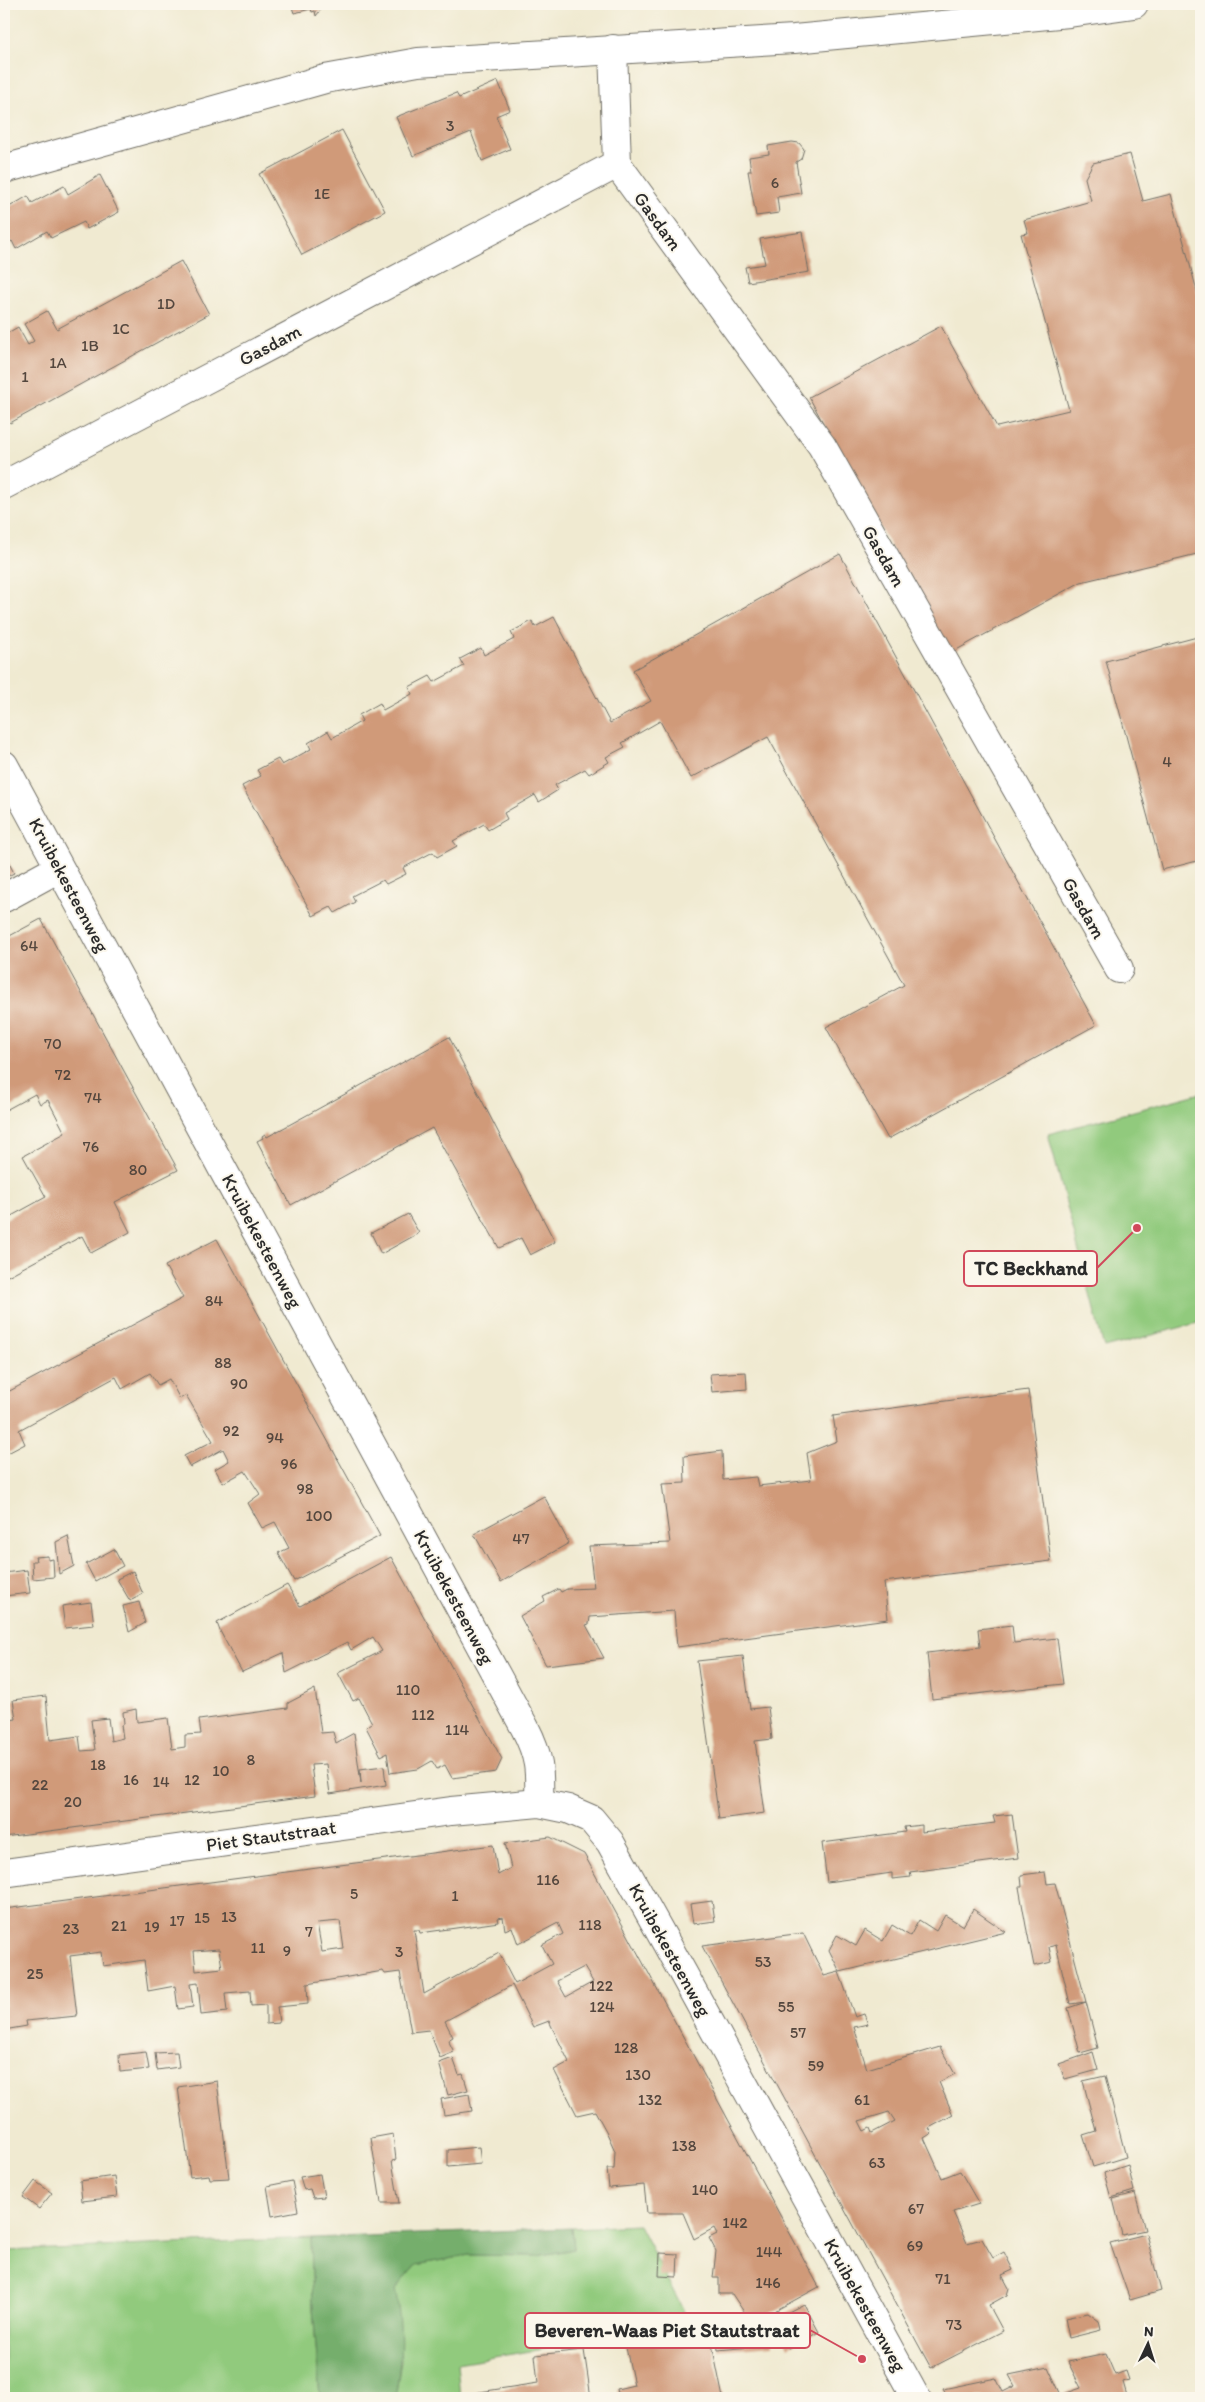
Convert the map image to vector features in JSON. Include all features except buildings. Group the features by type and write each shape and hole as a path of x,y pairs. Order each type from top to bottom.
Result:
{"street":[{"path":"4,169 325,79 418,62 794,39 1069,13 1134,4"},
{"path":"613,49 617,164"},
{"name":"Gasdam","path":"4,485 617,164 822,446 1118,969"},
{"name":"Kruibekesteenweg","path":"4,765 536,1749 540,1770 539,1803 568,1809 591,1819 610,1842 916,2398"},
{"path":"4,898 60,868"},
{"name":"Piet Stautstraat","path":"4,1873 452,1811 539,1803"}],"green space":[{"path":"1201,1093 1201,1322 1104,1348 1048,1134"},
{"path":"639,2225 691,2325 457,2363 460,2398 403,2398 396,2393 401,2360 395,2289 416,2265 469,2255 537,2256 574,2249 572,2228"},
{"path":"572,2228 574,2249 537,2256 469,2255 416,2265 395,2289 401,2341 396,2393 403,2398 320,2398 313,2308 311,2238"},
{"path":"311,2238 313,2308 320,2398 4,2398 4,2251"}],"place":[{"name":"TC Beckhand","path":"1137,1228"},
{"name":"Beveren-Waas Piet Stautstraat","path":"862,2359"}]}
